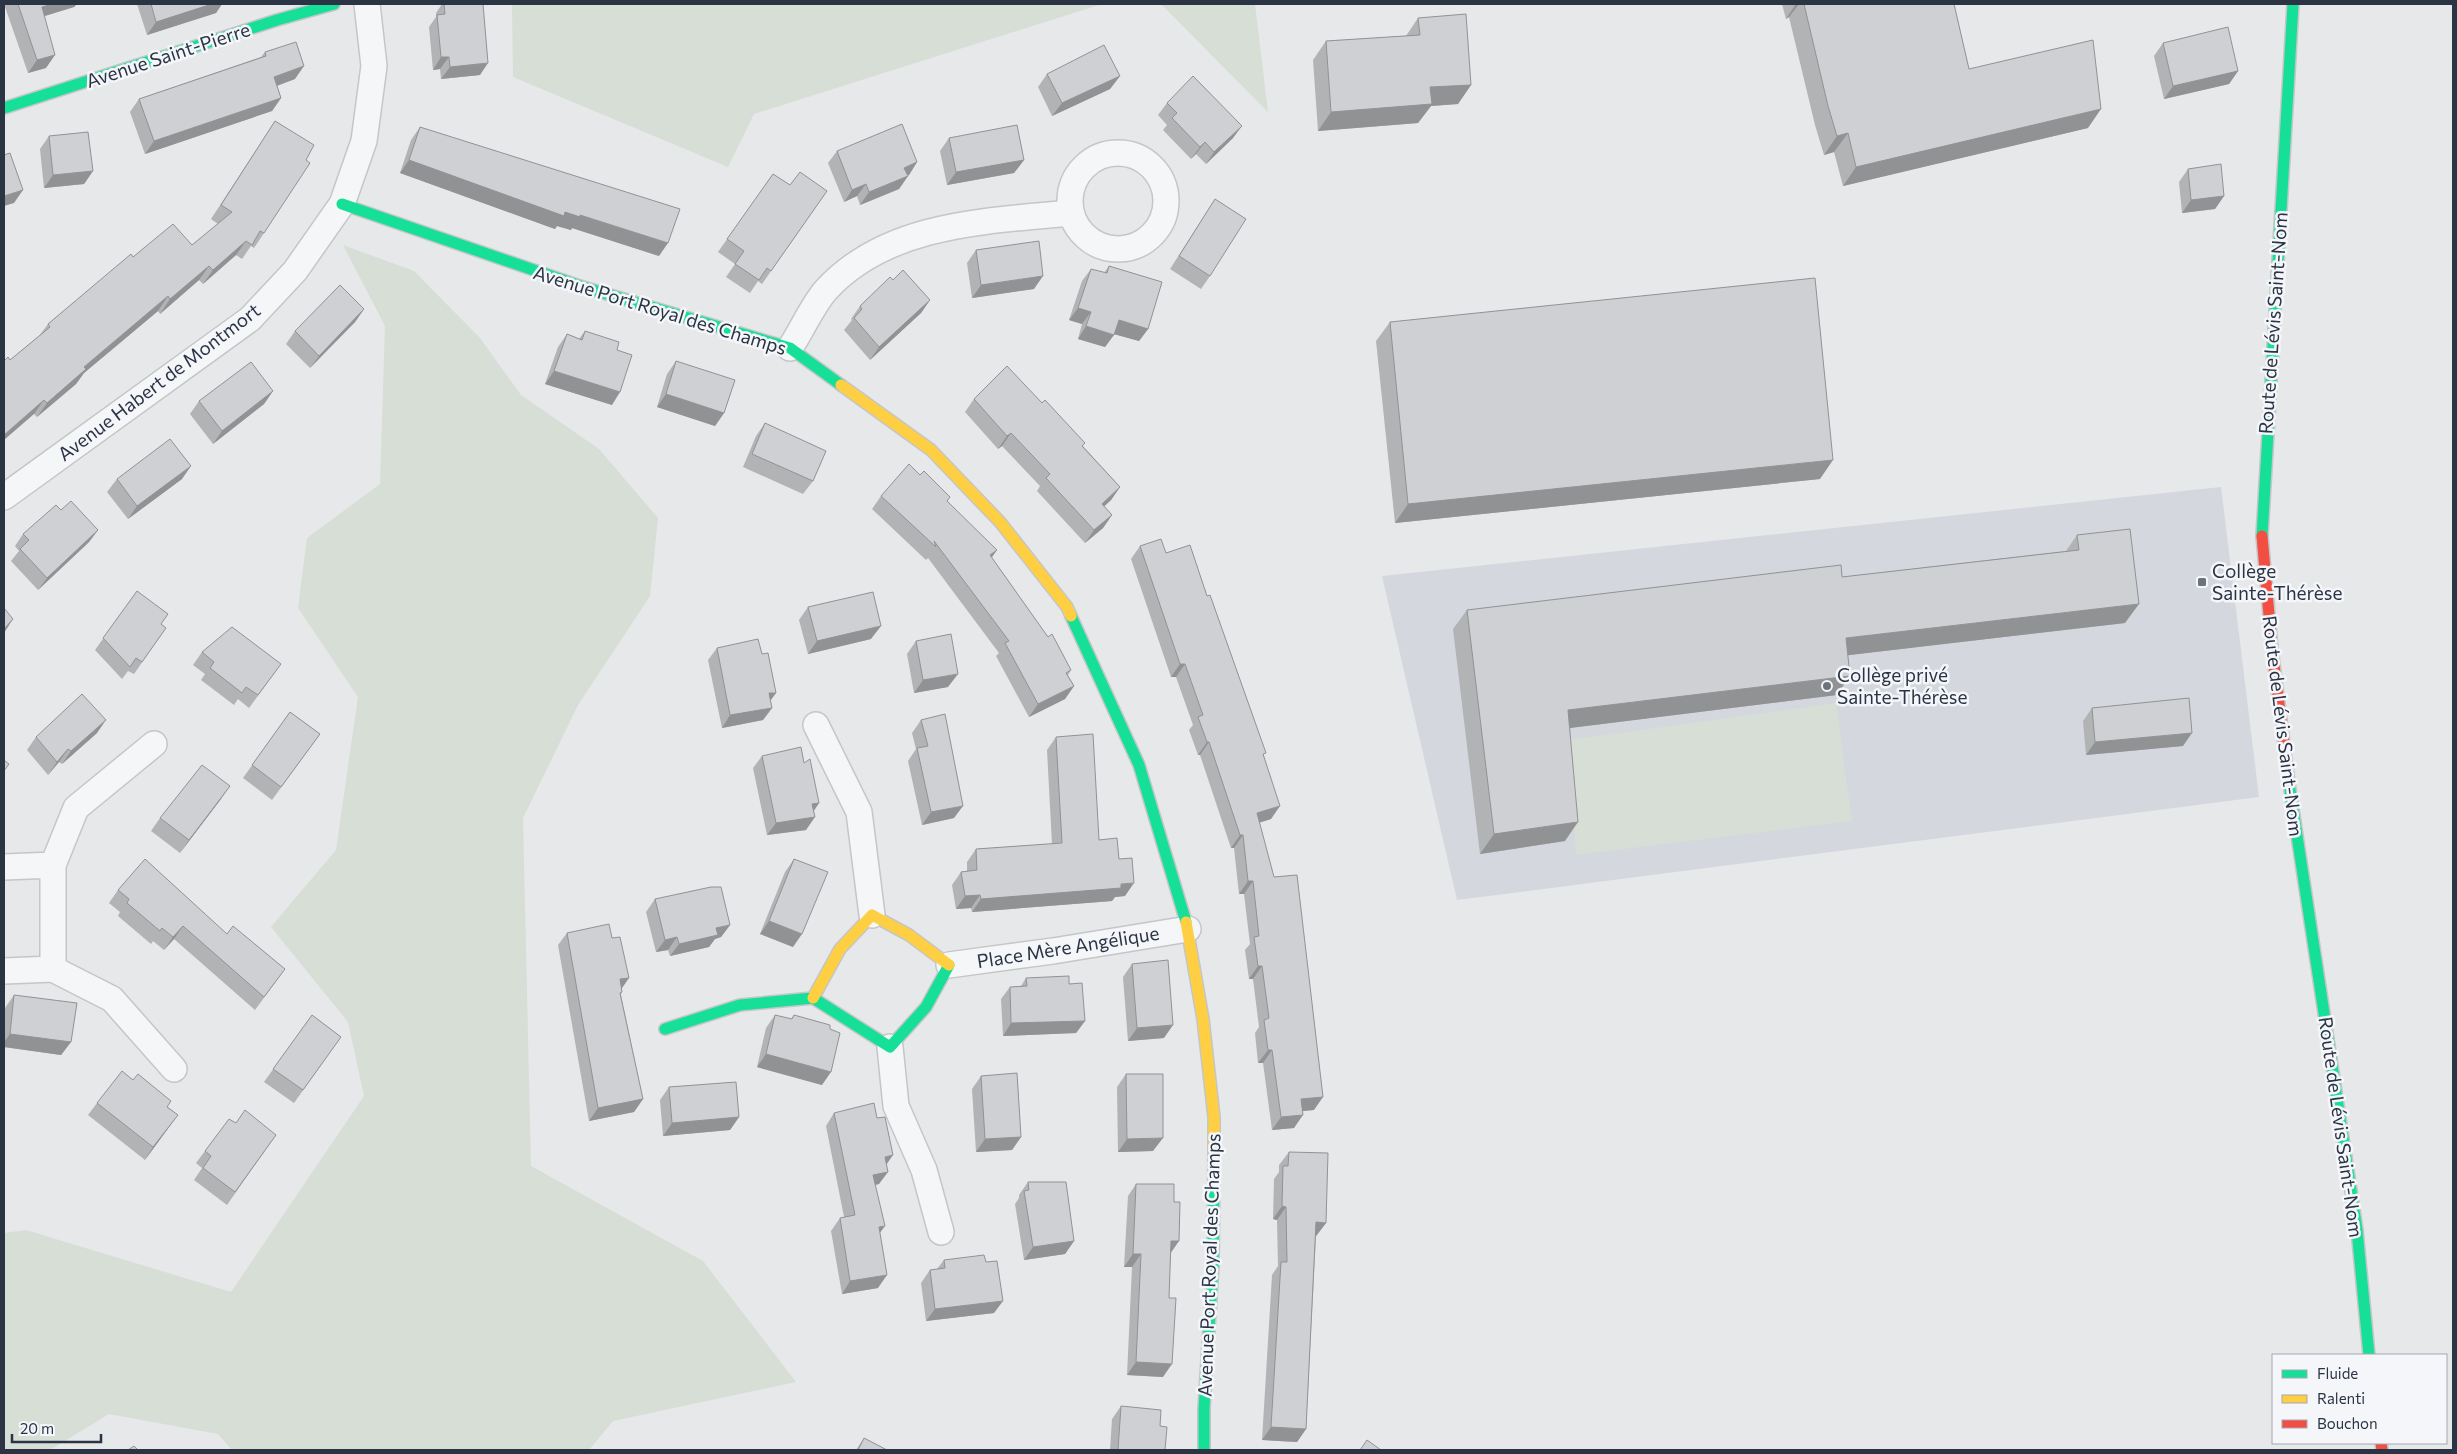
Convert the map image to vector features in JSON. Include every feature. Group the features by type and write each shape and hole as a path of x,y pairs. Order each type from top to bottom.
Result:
{"street":[{"name":"Avenue Saint-Pierre","path":"4,108 277,20 334,4"},
{"name":"Avenue Habert de Montmort","path":"4,497 250,319 295,271 342,204 364,141 374,66 366,4"},
{"name":"Route de Lévis Saint-Nom","path":"2293,4 2265,459 2262,539 2272,649 2294,819 2316,948 2357,1230 2369,1354"},
{"name":"Avenue Port Royal des Champs","path":"342,204 583,287 790,348 932,450 1000,522 1067,607 1139,765 1188,929 1203,1019 1214,1117 1213,1265 1204,1409 1204,1450"},
{"path":"790,348 826,291 863,258 899,240 984,221 1071,213"},
{"path":"816,724 859,812 872,915"},
{"path":"53,969 53,865 76,808 154,744"},
{"path":"4,867 53,865"},
{"path":"872,915 909,935 949,964 926,1007 890,1047 896,1106 924,1170 942,1232"},
{"path":"813,998 840,949 872,915"},
{"name":"Place Mère Angélique","path":"949,964 1053,951 1188,929"},
{"path":"4,971 53,969 112,998 174,1069"},
{"path":"665,1029 740,1005 813,998 890,1047"}],"shaded area":[{"path":"512,4 1102,4 754,114 728,167 513,77"},
{"path":"1161,4 1255,4 1268,112"},
{"path":"343,245 414,271 480,338 521,395 599,449 658,518 650,596 578,705 523,818 531,1166 703,1261 796,1382 613,1421 589,1450 232,1450 218,1434 109,1414 50,1450 4,1450 4,1233 26,1230 231,1292 364,1096 348,1022 271,927 336,850 358,697 298,608 307,538 380,484 385,326"},
{"name":"Collège privé Sainte-Thérèse","path":"2221,487 2259,797 1457,900 1382,576"},
{"path":"1836,703 1852,821 1576,855 1568,740"}],"building":[{"path":"18,4 52,4 42,7 55,55 37,60"},
{"path":"151,4 212,4 156,22"},
{"path":"444,4 483,4 488,63 450,67 449,57 441,57 437,15 445,14"},
{"path":"1804,4 1954,4 1969,69 2093,40 2101,109 1856,167 1848,133 1837,136"},
{"path":"1466,14 1471,85 1430,87 1432,104 1331,112 1326,41 1420,35 1418,18"},
{"path":"2228,27 2238,71 2173,86 2163,43"},
{"path":"296,42 304,66 274,77 281,98 154,141 139,99 266,56 265,52"},
{"path":"1104,45 1120,76 1062,103 1047,74"},
{"path":"1193,76 1242,126 1214,152 1205,142 1200,147 1172,118 1177,113 1167,103"},
{"path":"275,121 314,145 306,160 310,163 264,233 260,231 252,245 246,241 213,270 209,266 170,299 168,296 84,367 86,369 47,403 44,400 4,435 4,361 8,357 10,360 50,327 48,324 131,254 133,257 173,224 192,245 232,212 221,205"},
{"path":"902,124 917,162 904,168 908,176 869,192 866,184 852,190 837,151"},
{"path":"1017,125 1024,160 956,172 949,138"},
{"path":"420,127 680,209 668,243 580,215 580,217 565,212 564,216 409,160"},
{"path":"88,132 93,171 53,175 49,136"},
{"path":"10,153 23,190 4,196 4,155"},
{"path":"2221,164 2224,196 2191,200 2188,169"},
{"path":"800,172 827,191 771,271 767,268 759,280 735,264 744,251 727,239 773,174 790,185"},
{"path":"1215,199 1246,219 1210,276 1179,256"},
{"path":"1039,241 1043,276 981,285 976,250"},
{"path":"1109,266 1162,282 1148,329 1119,320 1114,335 1086,326 1091,312 1078,308 1091,269 1107,273"},
{"path":"903,270 930,300 879,347 854,318 862,309 860,306 890,277 893,280"},
{"path":"1815,278 1833,460 1408,504 1390,322"},
{"path":"340,285 364,309 319,356 295,331"},
{"path":"585,331 619,342 617,350 632,355 620,392 554,371 567,334 582,340"},
{"path":"676,361 735,380 724,413 666,394"},
{"path":"251,362 273,391 222,431 199,401"},
{"path":"1007,366 1042,403 1045,400 1085,443 1082,446 1120,487 1102,504 1112,515 1094,530 1046,478 1050,474 1011,433 1007,436 974,399"},
{"path":"765,423 826,451 813,481 752,454"},
{"path":"170,439 191,466 137,506 117,479"},
{"path":"909,464 920,475 924,471 950,497 947,501 997,550 990,555 1048,637 1052,634 1071,670 1066,673 1074,686 1038,704 1005,643 1009,641 934,541 936,547 881,496"},
{"path":"71,501 98,530 47,578 20,549 29,540 23,534 56,505 61,510"},
{"path":"2130,529 2139,604 1846,638 1850,676 1568,710 1578,822 1494,834 1467,610 1841,565 1842,577 2079,550 2077,535"},
{"path":"1161,539 1166,553 1190,545 1207,596 1210,595 1266,753 1263,754 1280,806 1257,813 1274,877 1297,875 1323,1097 1301,1099 1303,1115 1281,1117 1272,1050 1268,1050 1264,1020 1269,1018 1262,966 1258,966 1254,937 1259,936 1253,881 1248,881 1243,835 1240,835 1209,742 1207,742 1198,717 1203,715 1185,664 1180,664 1140,546"},
{"path":"137,591 168,614 161,624 166,628 142,662 136,658 130,667 103,638"},
{"path":"873,592 881,626 817,641 808,607"},
{"path":"4,608 13,619 4,629"},
{"path":"232,627 281,664 258,695 246,687 242,693 210,668 214,662 202,652"},
{"path":"951,634 958,674 923,680 916,641"},
{"path":"758,639 762,654 768,653 776,693 769,693 772,708 730,715 717,648"},
{"path":"82,694 106,720 71,751 68,749 57,762 36,737"},
{"path":"2189,698 2192,733 2095,742 2092,708"},
{"path":"290,712 320,734 281,787 252,765"},
{"path":"945,714 963,806 931,812 917,748 928,746 921,720"},
{"path":"1093,734 1099,840 1117,838 1119,859 1132,858 1134,883 1121,884 1121,888 981,899 980,895 965,896 961,872 977,870 976,849 1062,843 1056,737"},
{"path":"801,747 804,763 810,759 819,803 812,804 815,817 776,823 762,756"},
{"path":"4,760 9,764 4,771"},
{"path":"202,765 230,786 189,840 160,818"},
{"path":"145,859 227,934 233,926 285,969 264,997 183,926 173,937 162,928 160,931 127,903 129,899 118,890"},
{"path":"794,859 828,872 802,934 769,921"},
{"path":"711,887 721,887 730,925 716,928 718,935 679,944 677,937 665,940 655,899"},
{"path":"609,924 612,938 620,937 629,978 620,979 622,992 620,993 643,1099 598,1108 567,933"},
{"path":"1168,960 1173,1025 1137,1028 1132,964"},
{"path":"1069,976 1069,984 1082,983 1085,1021 1011,1023 1010,987 1027,986 1026,978"},
{"path":"14,995 77,1003 71,1042 10,1034"},
{"path":"312,1015 341,1037 303,1090 273,1069"},
{"path":"775,1015 792,1019 794,1015 830,1025 830,1029 840,1033 831,1072 766,1054"},
{"path":"122,1071 133,1080 138,1074 171,1101 167,1107 178,1115 153,1147 97,1103"},
{"path":"1017,1073 1021,1137 985,1139 981,1076"},
{"path":"1126,1074 1163,1074 1163,1138 1127,1139"},
{"path":"736,1082 739,1117 672,1123 669,1087"},
{"path":"874,1103 877,1118 885,1117 893,1155 885,1157 888,1172 873,1175 885,1226 879,1227 887,1275 850,1281 840,1218 855,1215 834,1113"},
{"path":"245,1110 276,1135 235,1192 203,1168 211,1156 205,1151 229,1119 236,1123"},
{"path":"1289,1152 1328,1153 1326,1223 1316,1222 1306,1429 1271,1427 1281,1262 1287,1262 1286,1207 1282,1206 1283,1166 1288,1166"},
{"path":"1028,1182 1066,1182 1074,1241 1033,1247 1024,1191 1029,1190"},
{"path":"1136,1184 1174,1184 1174,1202 1180,1202 1179,1241 1171,1241 1169,1298 1176,1298 1172,1364 1136,1362 1141,1254 1133,1254"},
{"path":"984,1255 986,1262 997,1261 1003,1301 935,1309 930,1270 945,1268 944,1260"},
{"path":"1121,1406 1161,1410 1160,1426 1167,1427 1165,1450 1118,1450"},
{"path":"864,1438 887,1450 858,1450"},
{"path":"1367,1440 1381,1450 1360,1450"},
{"path":"134,1446 138,1450 128,1450"}],"traffic: fast":[{"path":"4,108 277,20 334,4"},
{"path":"2262,536 2293,4"},
{"path":"342,204 583,287 790,348 841,385"},
{"path":"1071,616 1139,765 1186,922"},
{"path":"2289,783 2357,1230 2369,1354"},
{"path":"665,1029 740,1005 813,998 890,1047 926,1007 949,965"},
{"path":"1204,1450 1204,1409 1213,1265 1214,1151"}],"traffic: slow":[{"path":"841,385 931,450 1000,522 1067,607 1071,616"},
{"path":"813,998 840,949 872,915 909,935 949,965"},
{"path":"1186,922 1203,1019 1214,1117 1214,1151"}],"traffic: jam":[{"path":"2262,536 2272,649 2289,783"},
{"path":"2381,1444 2382,1450"}],"place":[{"name":"Collège Sainte-Thérèse","path":"2202,582"},
{"name":"Collège privé Sainte-Thérèse","path":"1827,686"}]}
